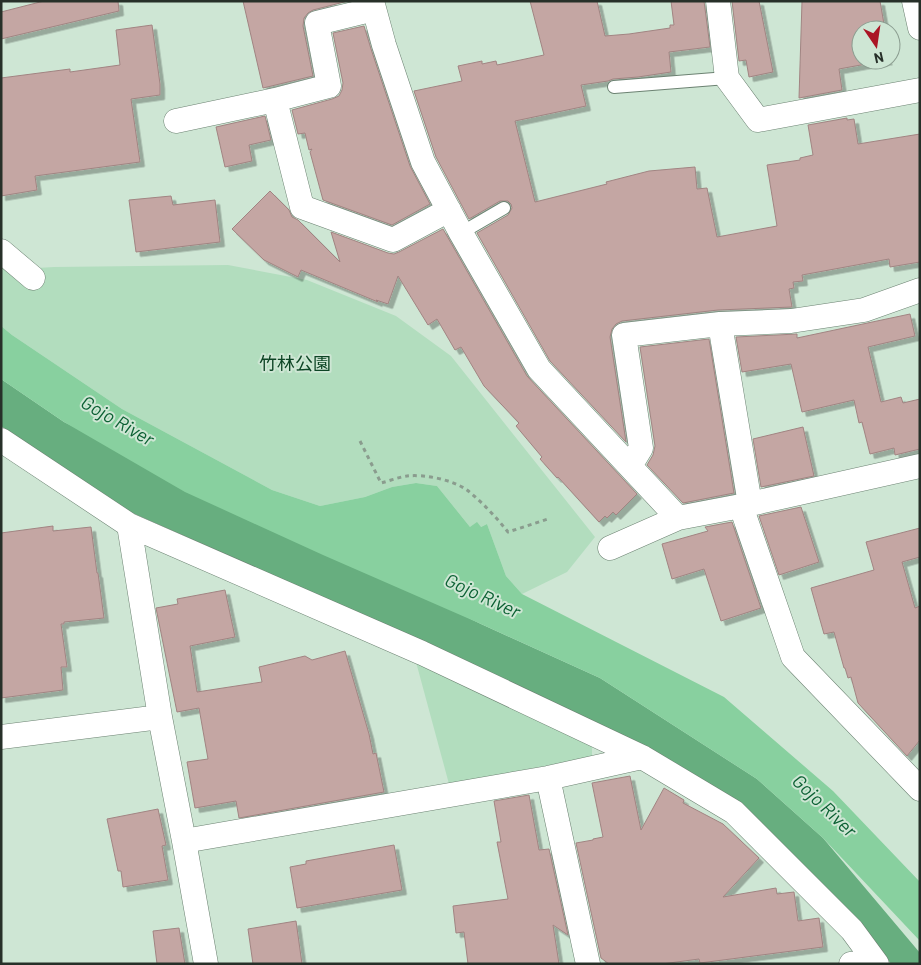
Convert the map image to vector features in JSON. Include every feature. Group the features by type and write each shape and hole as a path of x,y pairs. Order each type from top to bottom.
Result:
{"street":[{"path":"718,1 727,78 758,120 920,90"},
{"path":"914,1 920,28"},
{"path":"176,121 275,100 329,86 317,23 373,5 384,45 423,162 539,369 678,518"},
{"path":"275,100 302,207 393,240 449,210"},
{"path":"1,251 33,278"},
{"path":"630,466 640,448 624,335 720,324 792,322 864,310 920,290"},
{"path":"720,324 745,505 793,657 920,789"},
{"path":"1,440 129,524 422,653 642,757 734,812 852,930 876,962"},
{"path":"610,548 678,518 920,466"},
{"path":"129,524 160,717 206,964"},
{"path":"1,738 160,717"},
{"path":"184,841 548,778 642,757"},
{"path":"548,778 588,964"},
{"path":"851,964 876,962"}],"lane":[{"path":"614,87 727,78"},
{"path":"462,233 504,208"}],"path":[{"path":"360,441 381,483 408,476 429,476 451,482 466,489 508,532 548,519"}],"green space":[{"name":"竹林公園","path":"228,265 307,280 396,316 451,356 595,537 567,572 522,594 506,576 487,524 481,527 470,527 437,486 416,483 392,487 365,497 320,506 272,490 122,409 1,326 1,267 25,287 37,268"},
{"path":"416,662 592,744 592,757 449,784"}],"shaded area":[{"path":"1,379 64,422 481,624 600,678 757,779 823,838 920,953 920,964 891,964 861,922 756,817 658,754 428,644 119,507 78,481 1,426"}],"water":[{"name":"Gojo River","path":"1,326 122,409 272,490 320,506 365,497 392,487 416,483 437,486 470,527 477,522 481,527 487,524 506,576 522,594 724,697 833,791 920,882 920,941 823,838 757,779 600,678 185,492 64,422 1,379"}],"building":[{"path":"44,1 118,1 119,11 1,39 1,12"},
{"path":"243,1 348,1 313,10 304,18 303,26 313,76 263,88"},
{"path":"530,1 597,1 605,36 670,28 670,25 674,25 671,1 704,1 710,47 669,52 671,72 581,85 586,106 515,121 535,202 607,184 606,182 649,171 695,167 697,189 707,188 717,237 777,226 767,165 800,160 800,158 813,155 808,125 847,118 847,120 854,119 858,144 920,134 920,262 890,267 889,259 802,275 803,281 793,282 794,288 789,289 792,307 718,310 622,321 616,324 612,329 610,337 626,442 550,361 477,233 508,215 512,208 511,204 508,201 500,201 469,219 436,157 414,91 462,81 458,66 482,61 482,64 496,61 497,65 544,55"},
{"path":"732,1 759,1 773,72 749,77 746,60 739,61"},
{"path":"802,1 880,1 883,20 851,20 851,67 839,69 842,90 799,98"},
{"path":"152,25 160,95 131,99 140,162 35,176 37,190 1,196 1,78 70,69 70,72 120,65 116,30"},
{"path":"364,26 410,166 430,204 392,225 323,200 310,152 312,149 309,150 305,133 298,134 292,110 339,96 343,83 333,33"},
{"path":"265,116 271,140 249,145 252,161 225,167 216,127"},
{"path":"270,191 289,210 292,217 298,220 340,262 331,232 394,254 443,229 527,376 637,494 616,515 613,512 599,522 540,459 542,457 516,426 519,423 484,386 461,347 455,350 437,319 428,325 398,276 388,304 376,300 378,302 301,270 298,277 264,260 232,229"},
{"path":"171,196 173,205 215,200 220,242 136,252 129,200"},
{"path":"910,314 915,336 868,347 881,402 901,397 903,403 920,399 920,449 895,455 894,448 870,454 862,422 859,423 854,400 802,412 791,364 742,372 736,337 797,334 797,338"},
{"path":"709,339 734,493 683,503 647,465 653,455 655,446 640,347"},
{"path":"803,427 814,476 761,487 753,439"},
{"path":"801,507 819,562 779,575 759,516"},
{"path":"732,522 761,608 721,621 704,569 672,579 662,544 708,531 705,527"},
{"path":"53,526 53,531 91,527 104,618 64,622 64,624 61,624 67,667 61,667 63,690 1,698 1,533"},
{"path":"920,528 920,557 902,562 915,608 920,606 920,740 907,756 858,703 851,677 848,678 844,668 834,632 824,634 811,588 874,570 866,542"},
{"path":"225,590 235,637 190,646 197,692 262,682 259,667 305,656 312,660 345,651 373,754 376,753 384,792 239,818 236,801 195,808 187,762 208,759 199,708 177,712 156,608 178,604 177,599"},
{"path":"630,776 641,830 664,788 684,800 683,803 723,824 759,858 723,897 776,888 777,894 794,892 798,921 819,918 823,947 700,963 699,959 662,964 609,964 601,958 576,843 603,837 592,783"},
{"path":"529,795 539,850 549,849 568,935 553,925 559,964 468,964 464,932 456,933 453,906 508,899 497,842 501,842 494,801"},
{"path":"158,809 166,845 162,846 168,880 123,887 121,871 118,871 107,819"},
{"path":"394,845 402,890 297,908 290,867 306,864 306,861"},
{"path":"296,921 302,964 253,964 248,929"},
{"path":"179,928 185,964 157,964 153,931"}]}
